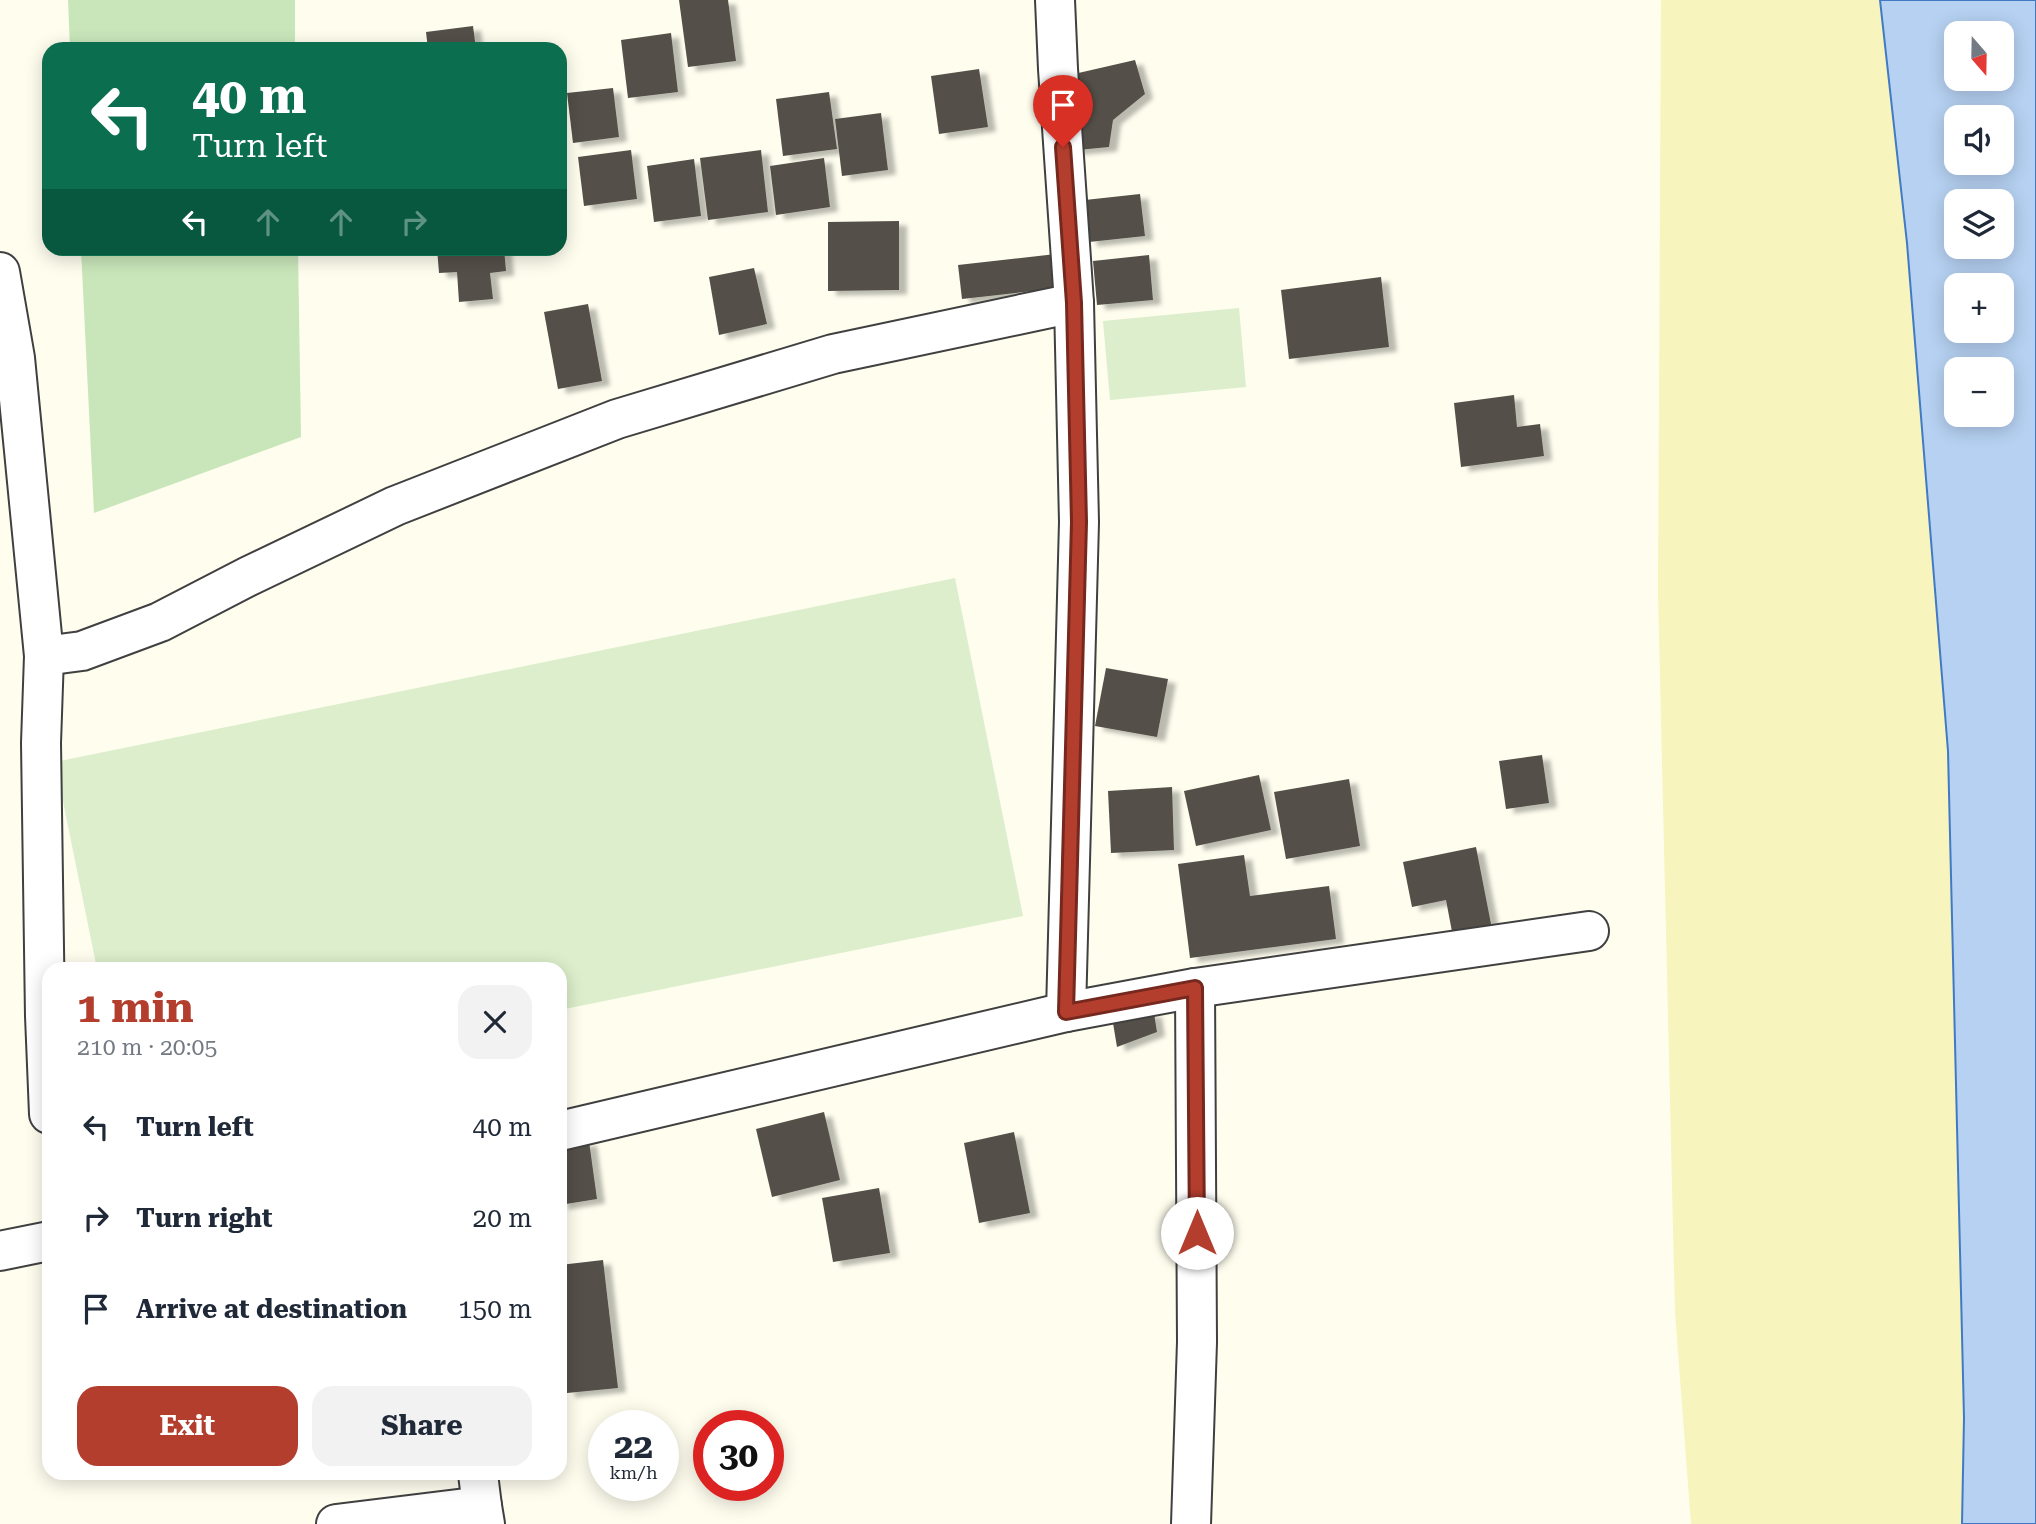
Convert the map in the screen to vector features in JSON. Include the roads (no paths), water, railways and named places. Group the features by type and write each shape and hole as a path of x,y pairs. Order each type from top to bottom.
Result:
{"street":[{"path":"1055,0 1074,303 1079,522 1066,1012"},
{"path":"0,272 15,358 44,656 41,743 44,962"},
{"path":"44,656 82,651 160,622 395,506 617,419 833,354 1074,303"},
{"path":"567,1129 1066,1012 1195,988 1589,931"},
{"path":"1191,1524 1198,1342 1195,988"},
{"path":"0,1251 42,1242"},
{"path":"336,1524 482,1501"}],"water":[{"path":"1880,0 2036,0 2036,1524 1962,1524 1964,1418 1948,751 1907,243"}]}
